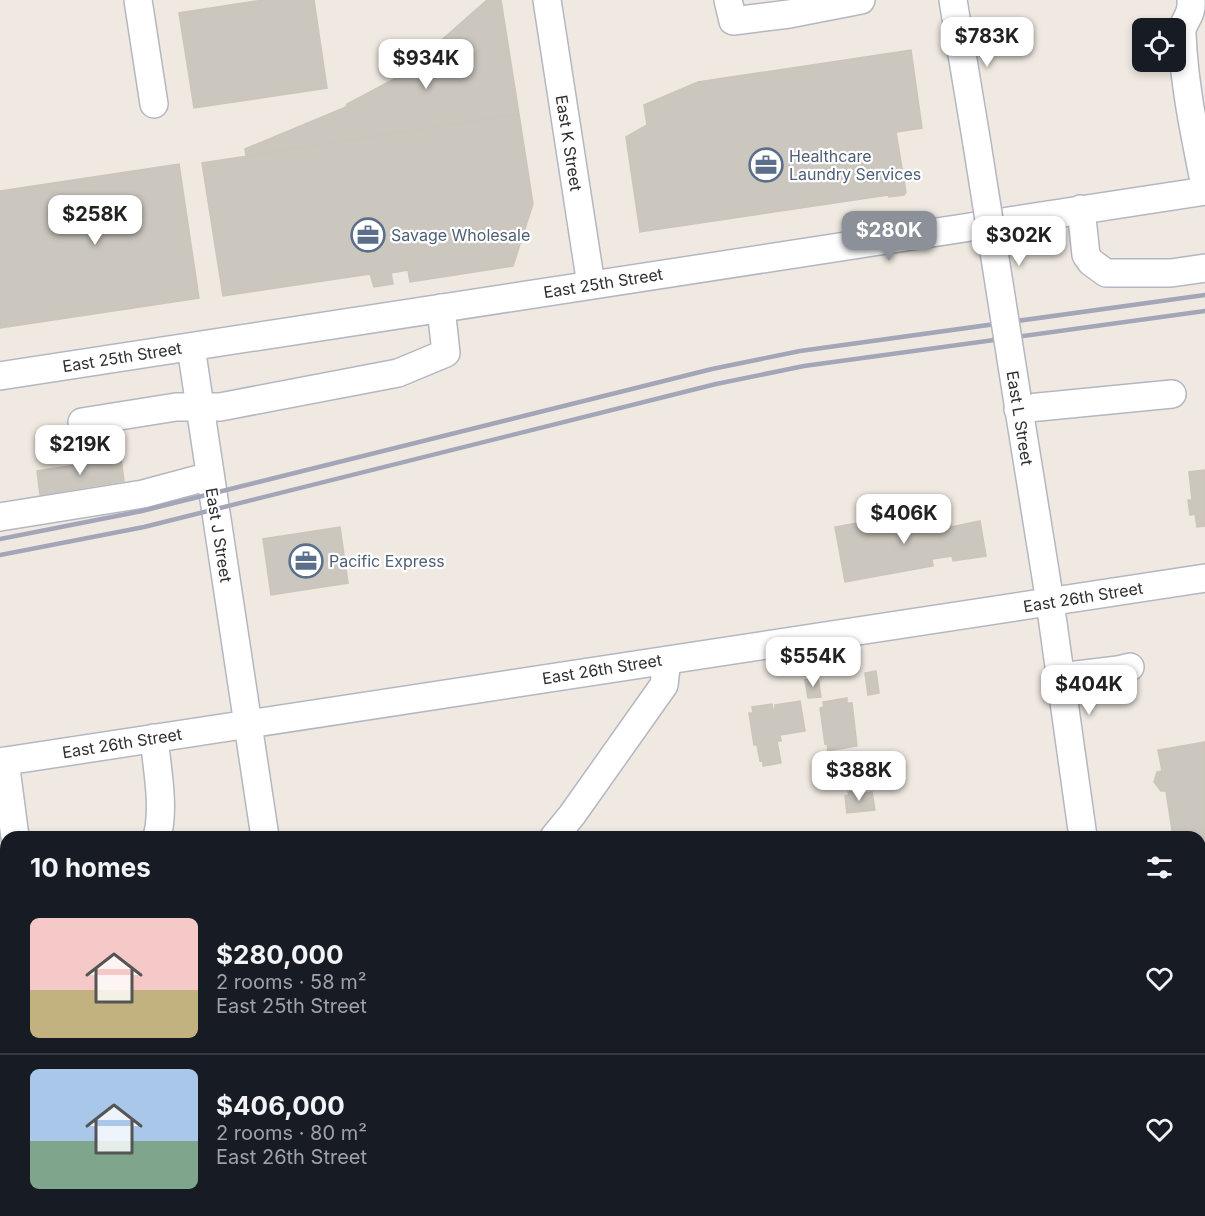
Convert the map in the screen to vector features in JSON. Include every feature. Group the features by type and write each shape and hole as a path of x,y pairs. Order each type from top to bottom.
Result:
{"street":[{"path":"138,0 154,104"},
{"name":"East K Street","path":"547,0 591,285"},
{"path":"731,11 789,14 821,3 861,0"},
{"name":"East L Street","path":"953,0 1050,602 1082,831"},
{"path":"1191,0 1192,11 1181,31 1191,116 1205,188"},
{"name":"East 25th Street","path":"0,376 1205,188"},
{"path":"1081,209 1086,255 1106,273 1171,273 1205,268"},
{"path":"82,422 176,407 220,407 398,373 446,353 441,308"},
{"name":"East J Street","path":"191,346 264,831"},
{"path":"1017,404 1172,394"},
{"path":"0,517 143,494 210,476"},
{"name":"East 26th Street","path":"3,761 1205,578"},
{"path":"559,831 664,685 667,660"},
{"path":"1060,677 1130,667"},
{"path":"154,738 159,782 159,831"},
{"path":"3,761 14,831"}],"building":[{"path":"263,0 314,0 327,88 194,108 179,13"},
{"path":"487,0 501,0 519,114 246,156 245,149 346,107 347,104 402,75"},
{"name":"Healthcare Laundry Services","path":"911,50 922,128 896,132 906,192 904,195 889,197 888,195 640,232 626,137 647,125 644,105 698,82"},
{"name":"Savage Wholesale","path":"519,114 533,204 513,266 410,282 408,270 391,273 393,284 374,287 370,274 223,296 202,163"},
{"path":"179,164 199,298 0,328 0,191"},
{"path":"121,458 124,481 40,495 37,471"},
{"path":"1205,470 1205,526 1197,527 1195,514 1190,515 1188,500 1192,500 1189,472"},
{"path":"927,510 930,526 950,522 951,527 980,521 986,556 953,561 952,556 932,559 933,566 845,582 835,527"},
{"name":"Pacific Express","path":"340,527 348,583 271,595 263,539"},
{"path":"876,671 879,693 868,695 865,673"},
{"path":"818,678 821,697 808,698 805,680"},
{"path":"847,698 847,703 852,703 857,746 828,751 820,708 824,707 823,702"},
{"path":"800,701 805,731 780,735 781,741 777,741 781,763 763,766 757,745 754,745 749,713 753,713 752,707 772,704 773,710 775,705"},
{"path":"1205,742 1205,831 1172,831 1166,791 1161,791 1154,782 1157,772 1162,771 1158,750"},
{"path":"859,790 859,794 872,792 875,810 847,813 845,796 849,795 848,792"}],"railway":[{"path":"0,539 142,511 712,369 800,351 1205,295"},
{"path":"0,555 144,527 716,384 804,366 1205,311"}],"place":[{"name":"Healthcare Laundry Services","path":"766,165"},
{"name":"Savage Wholesale","path":"368,235"},
{"name":"Pacific Express","path":"306,561"}]}
